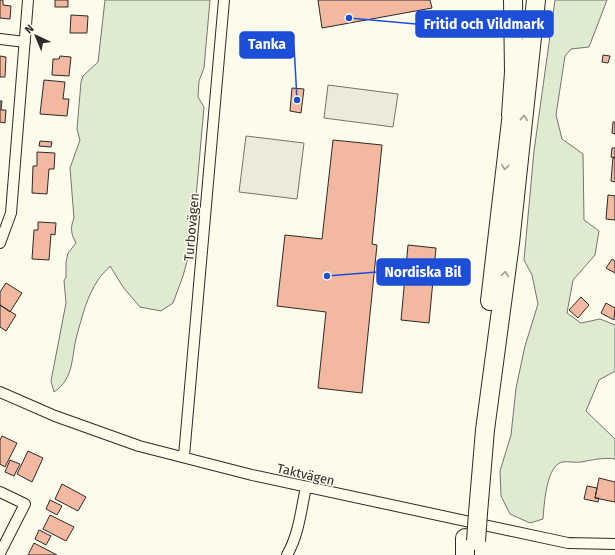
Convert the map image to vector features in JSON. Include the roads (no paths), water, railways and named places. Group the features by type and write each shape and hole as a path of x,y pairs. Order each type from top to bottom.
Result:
{"highway":[{"path":"510,128 514,72 513,0"},
{"path":"470,547 475,424 526,0"},
{"path":"472,512 510,243 536,0"},
{"path":"527,95 544,0"}],"street":[{"path":"0,243 11,213 28,0"},
{"name":"Turbovägen","path":"184,456 224,0"},
{"path":"0,39 25,42"},
{"name":"Taktvägen","path":"0,392 56,416 139,446 184,456 252,475 568,543 615,544"},
{"path":"287,555 292,546 299,523 306,487"},
{"path":"0,492 25,504 0,553"}],"place":[{"name":"Fritid och Vildmark","path":"349,18"},
{"name":"Tanka","path":"297,100"},
{"name":"Nordiska Bil","path":"327,276"}]}
